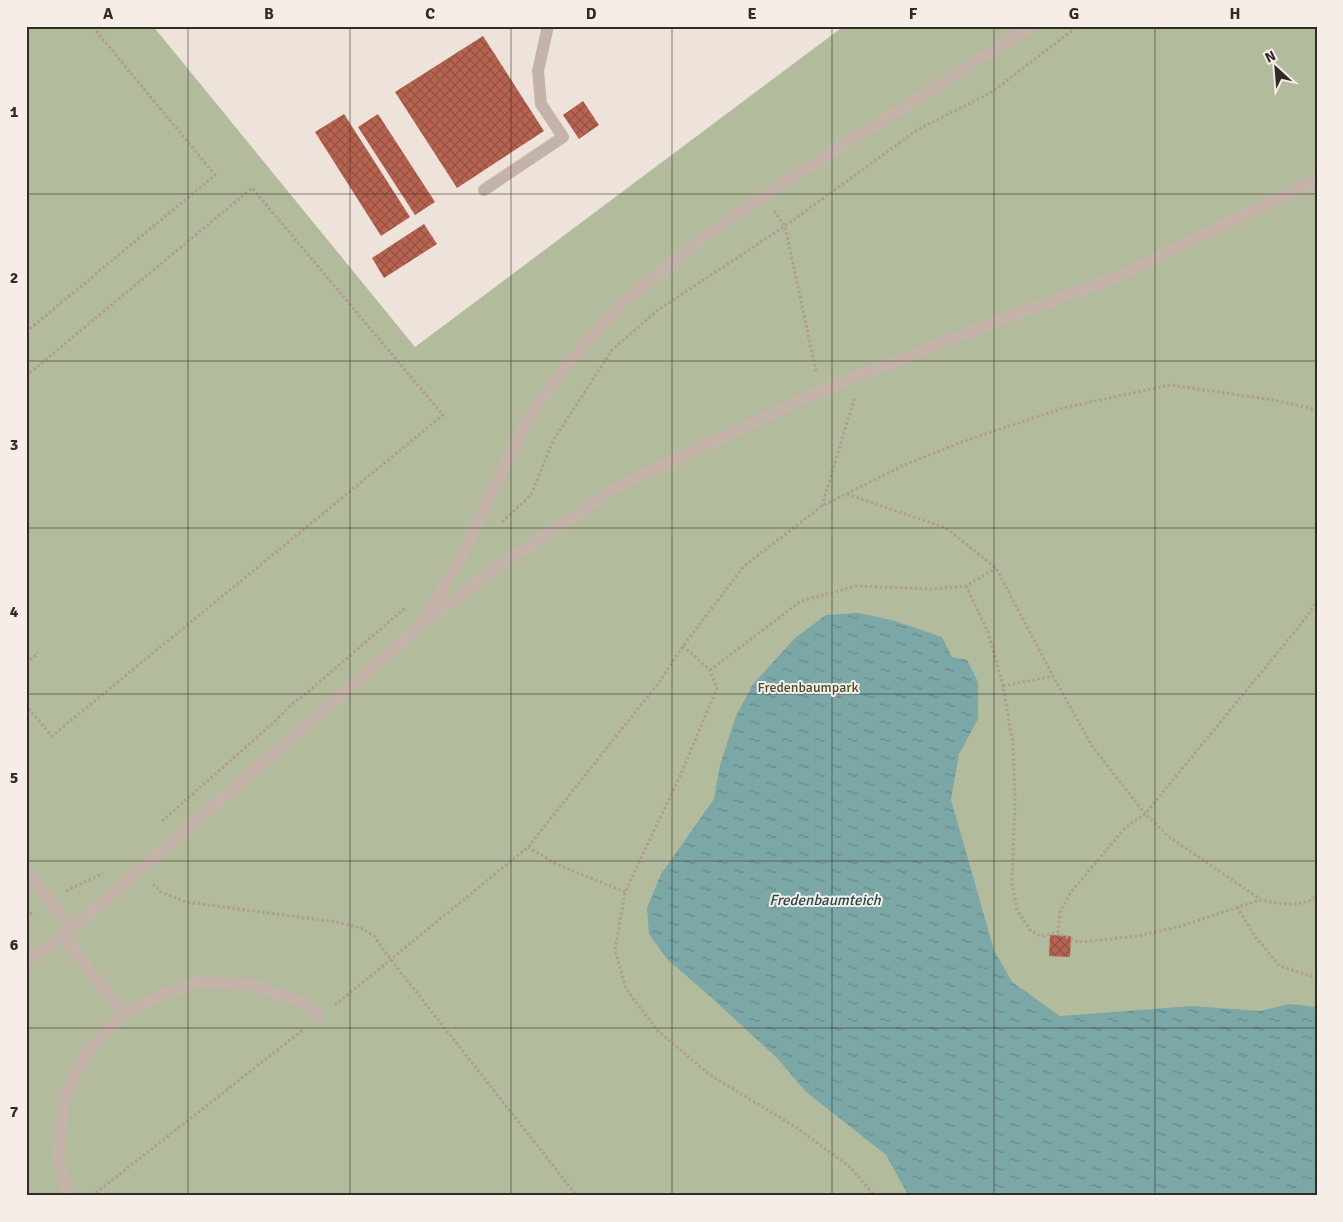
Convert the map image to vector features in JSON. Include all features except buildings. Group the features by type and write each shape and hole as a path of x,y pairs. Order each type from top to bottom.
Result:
{"lane":[{"path":"484,190 563,137 541,104 538,71 548,26"},
{"path":"418,628 457,564 528,418 571,360 623,302 700,240 763,196 1032,26"},
{"path":"26,962 68,933 138,870 418,628 498,567 616,488 820,391 1129,272 1243,218 1317,180"},
{"path":"26,870 49,899 68,933 123,1014"},
{"path":"69,1196 58,1157 64,1099 88,1050 123,1014 140,1004 198,982 256,985 306,1004 320,1017"}],"path":[{"path":"26,332 215,175 92,26"},
{"path":"497,527 531,495 553,441 612,350 658,310 785,226 917,130 992,92 1078,26"},
{"path":"26,376 252,188 444,414 52,736 26,706"},
{"path":"763,196 785,226 820,391"},
{"path":"822,506 861,374"},
{"path":"92,1196 320,1017 528,847 660,681 683,646 744,566 822,506 904,465 962,442 1063,408 1170,384 1274,400 1317,410"},
{"path":"846,494 946,528 996,568 1092,746 1145,814 1168,836 1260,900 1295,904 1309,901 1317,896"},
{"path":"710,670 801,601 856,586 930,589 966,586 996,568"},
{"path":"966,586 988,632 1003,686 1013,744 1012,883 1017,910 1031,931 1040,936 1058,933 1078,942 1138,936 1181,926 1260,900"},
{"path":"1058,933 1060,912 1071,892 1125,828 1145,814 1305,619 1317,601"},
{"path":"156,827 291,705 406,607"},
{"path":"683,646 710,670 717,688 680,776 625,892 615,950 626,989 657,1030 710,1074 797,1128 850,1167 875,1196"},
{"path":"26,663 38,653"},
{"path":"1003,686 1053,676"},
{"path":"528,847 556,864 625,892"},
{"path":"26,917 49,899 110,870"},
{"path":"138,870 161,892 186,902 336,922 361,928 374,936 577,1196"},
{"path":"1237,907 1256,938 1280,966 1317,978"}],"green space":[{"name":"Fredenbaumpark","path":"26,26 153,26 415,347 844,26 1317,26 1317,1196 26,1196"}],"water":[{"name":"Fredenbaumteich","path":"859,613 895,621 942,637 952,657 967,660 978,682 978,719 959,754 951,800 994,950 1012,982 1060,1016 1192,1006 1260,1011 1289,1004 1317,1007 1317,1196 910,1196 886,1155 805,1091 778,1059 667,959 649,934 647,908 661,874 714,799 720,765 736,716 753,684 795,638 826,615"}]}
